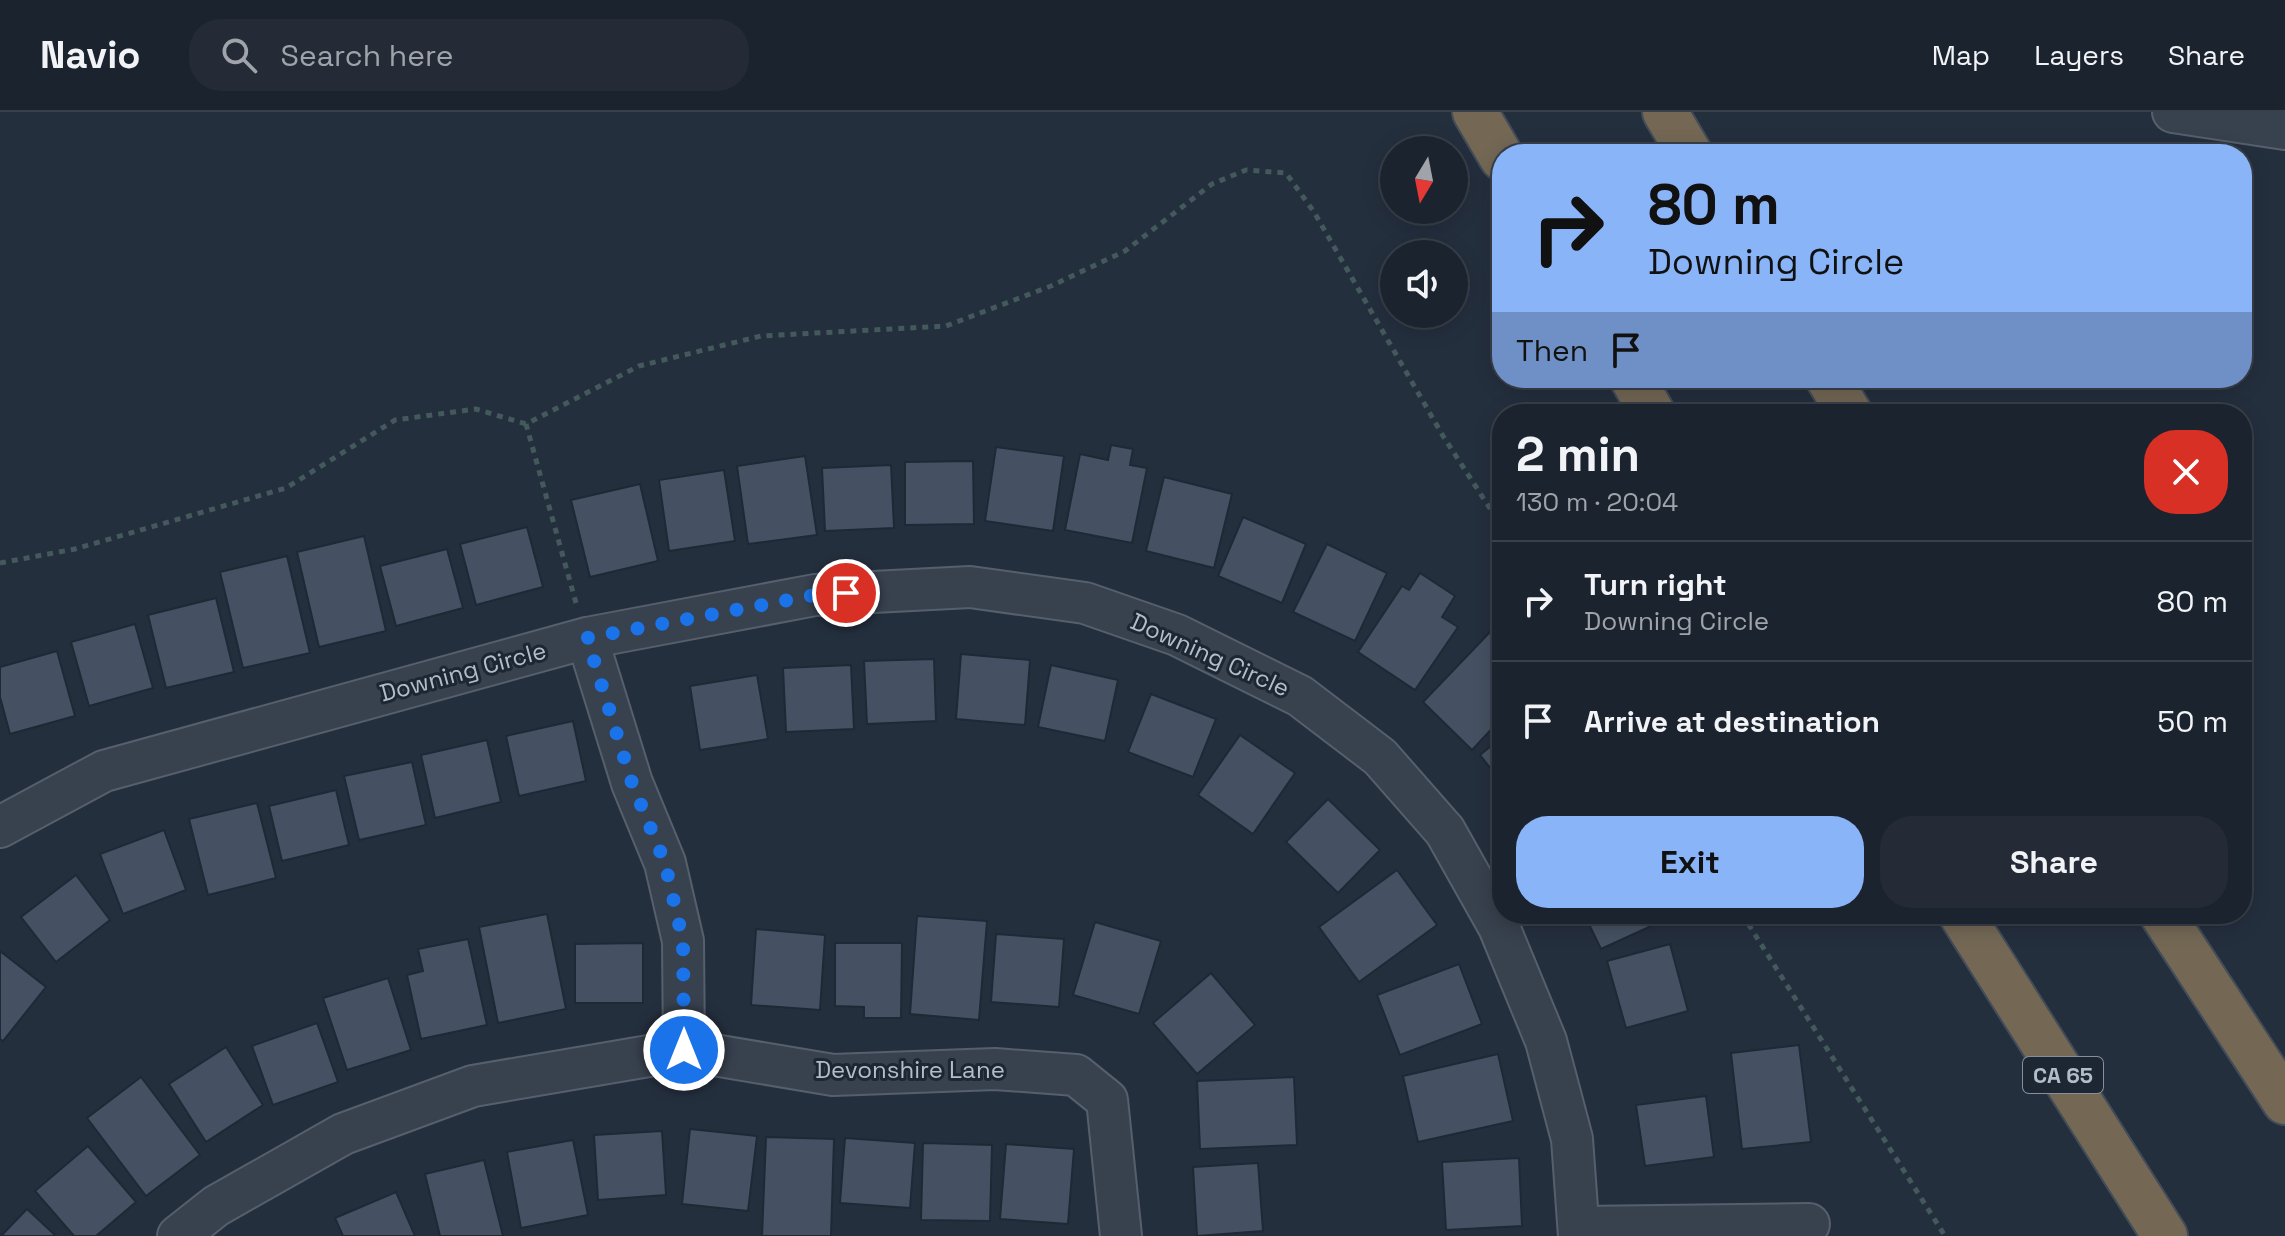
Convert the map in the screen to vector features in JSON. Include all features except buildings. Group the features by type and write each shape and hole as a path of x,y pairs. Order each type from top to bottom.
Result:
{"highway":[{"path":"1475,112 1494,144"},
{"path":"1665,112 1684,144"},
{"name":"CA 65","path":"1967,924 2165,1236"},
{"path":"2169,924 2285,1102"}],"street":[{"path":"2173,112 2285,129"},
{"name":"Downing Circle","path":"0,827 104,771 587,638 815,595 970,587 1085,603 1177,635 1300,696 1380,757 1445,831 1492,915"},
{"path":"587,638 632,783 665,863 683,941 684,1050"},
{"name":"Downing Circle","path":"1497,924 1550,1055 1572,1139 1580,1232"},
{"name":"Devonshire Lane","path":"178,1236 216,1206 343,1134 473,1086 684,1050 833,1075 995,1069 1076,1075 1107,1100 1121,1236"},
{"path":"1580,1232 1809,1224"}],"path":[{"path":"0,563 75,549 286,488 395,420 476,409 526,424 639,366 761,336 946,326 1051,286 1125,251 1212,184 1246,170 1286,173 1314,212 1443,436 1492,512"},
{"path":"526,424 556,539 587,638"},
{"path":"1748,924 1945,1236"}],"route":[{"path":"684,1050 683,941 665,863 632,783 587,638 815,595 846,593"}]}
